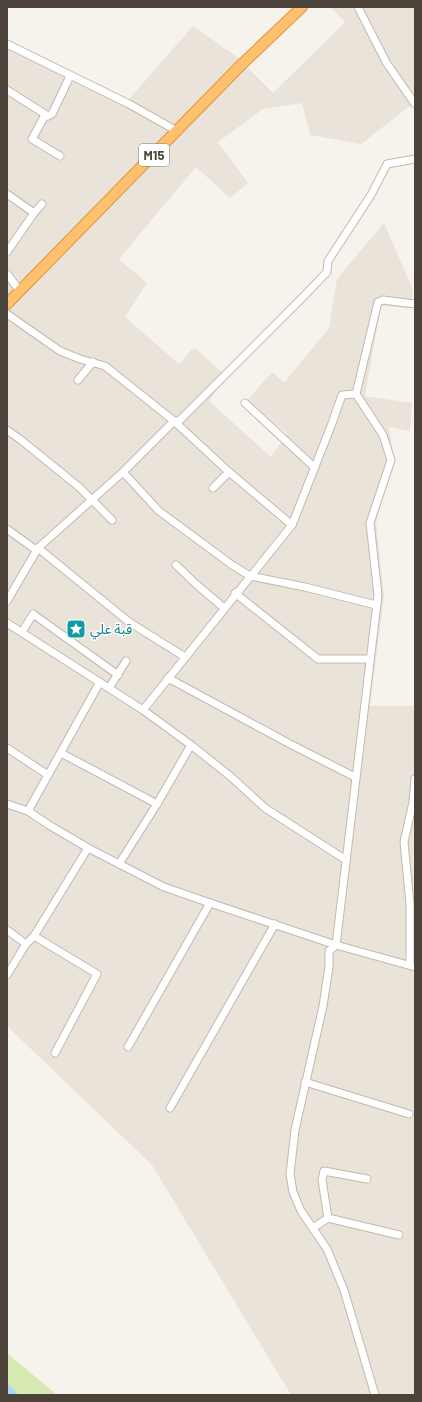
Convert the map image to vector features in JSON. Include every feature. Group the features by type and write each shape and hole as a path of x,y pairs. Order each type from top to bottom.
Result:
{"highway":[{"name":"M15","path":"7,304 242,64 302,7"}],"street":[{"path":"358,7 386,62 415,104"},
{"path":"7,44 129,104 176,131"},
{"path":"60,156 32,139 44,118 52,114 70,76"},
{"path":"7,90 48,116"},
{"path":"7,601 37,549 123,472 174,420 179,421 303,298 327,272 328,261 371,195 386,164 415,159"},
{"path":"7,194 34,213"},
{"path":"7,252 16,242 34,213 42,204"},
{"path":"7,274 20,291"},
{"path":"376,1395 344,1290 327,1249 301,1211 293,1192 290,1174 295,1130 324,1006 329,967 329,951 336,945 378,595 370,523 391,460 383,435 356,394 378,302 383,300 415,304"},
{"path":"7,314 60,351 80,359 105,366 174,420 229,472 292,525"},
{"path":"78,380 93,362"},
{"path":"143,710 292,525 314,467 332,426 342,395 356,394"},
{"path":"245,403 314,467"},
{"path":"7,430 79,487 112,520"},
{"path":"123,472 159,511 232,565 250,576 306,587 376,605"},
{"path":"214,488 229,472"},
{"path":"7,529 37,549 129,622 185,657"},
{"path":"176,565 224,608"},
{"path":"236,593 318,659 370,659"},
{"path":"22,632 33,614 118,675"},
{"path":"7,623 143,710 230,776 265,808 346,860"},
{"path":"109,688 126,660"},
{"path":"168,678 290,744 355,777"},
{"path":"28,811 100,682"},
{"path":"119,864 157,804 191,745"},
{"path":"7,748 48,775"},
{"path":"61,753 157,804"},
{"path":"7,804 28,811 88,848 164,887 210,904 336,945 412,966 410,904 404,842 413,802 415,779"},
{"path":"7,975 26,944 34,936 88,848"},
{"path":"128,1047 210,904"},
{"path":"170,1108 275,924"},
{"path":"7,930 26,944"},
{"path":"34,936 97,974 55,1053"},
{"path":"305,1082 409,1114"},
{"path":"328,1218 322,1180 324,1170 367,1179"},
{"path":"313,1228 328,1218 399,1235"}],"shaded area":[{"path":"331,7 415,7 415,102 361,144 310,135 302,103 263,109 218,142 248,183 230,198 196,167 119,259 147,283 125,317 179,364 191,350 196,349 227,377 209,401 271,457 287,434 247,401 272,372 284,383 329,328 337,279 384,223 413,290 410,308 381,306 365,396 412,403 410,431 389,427 394,459 376,522 384,596 370,706 415,706 415,1395 291,1395 152,1165 7,1026 7,47 124,105 193,26 237,57 273,93 345,22"}],"green space":[{"path":"7,1353 57,1395 7,1395"}],"waterway":[{"path":"7,1389 13,1395"}],"place":[{"name":"قبة علي","path":"76,629"}]}
